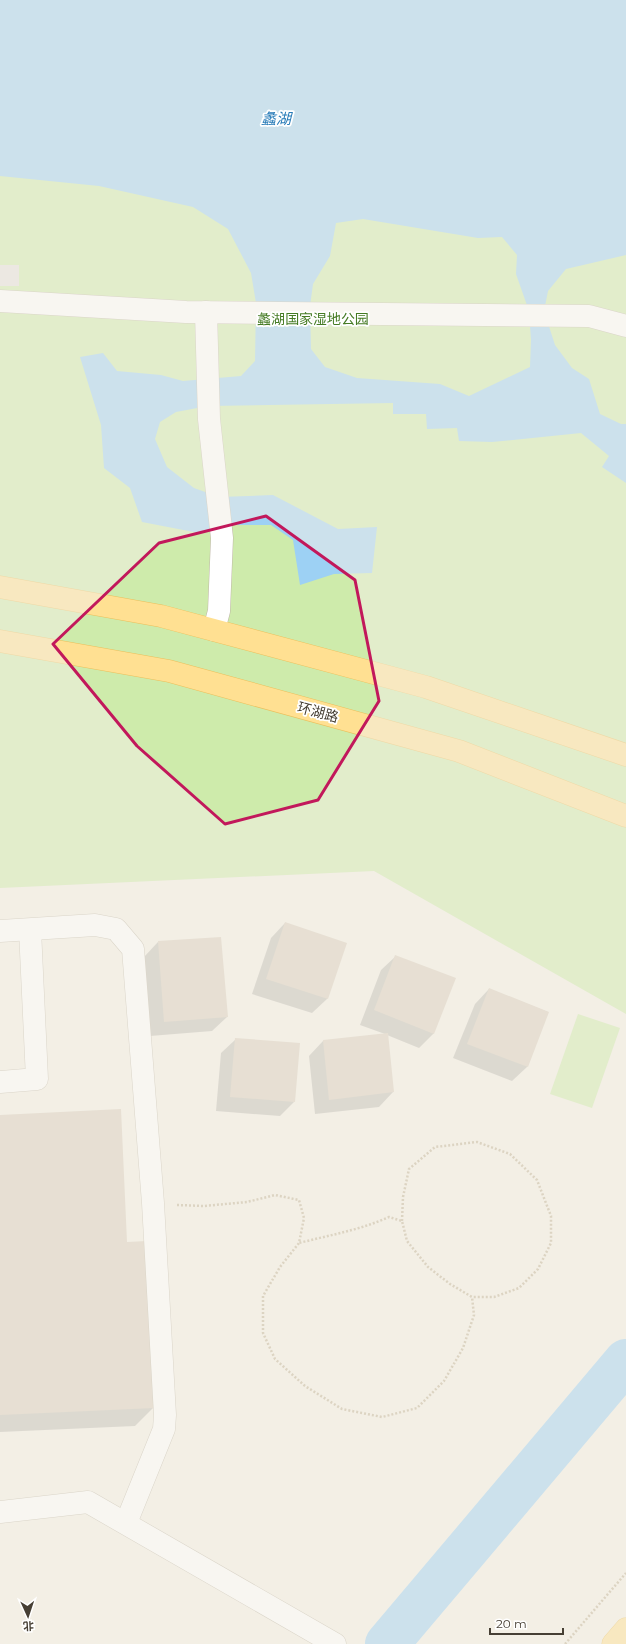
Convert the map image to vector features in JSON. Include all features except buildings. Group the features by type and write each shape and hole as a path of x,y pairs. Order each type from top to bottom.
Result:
{"main road":[{"path":"0,588 161,616 214,630 426,687 626,755"},
{"name":"环湖路","path":"0,641 169,671 459,751 626,816"},
{"path":"613,1644 626,1629"}],"street":[{"path":"0,301 213,312 589,316 626,326"},
{"path":"213,312 208,368 209,419 222,538 218,611 214,630"},
{"path":"0,931 95,925 116,930 133,949 153,1203 165,1415 164,1428 126,1523"},
{"path":"0,1082 37,1079 30,930"},
{"path":"0,1512 88,1502 331,1641"}],"path":[{"path":"477,1142 510,1154 537,1180 551,1216 551,1243 538,1269 519,1288 494,1297 472,1297 450,1284 428,1267 407,1241 402,1221 403,1197 409,1169 434,1147 477,1142"},
{"path":"153,1203 204,1206 247,1202 275,1195 299,1200 304,1218 299,1243 280,1267 263,1296 263,1333 275,1359 305,1386 342,1409 382,1418 417,1408 444,1381 463,1348 474,1314 472,1297"},
{"path":"299,1243 345,1233 372,1225 389,1217 402,1221"},
{"path":"565,1644 626,1573"}],"highlighted area":[{"path":"266,516 355,580 379,701 318,800 225,824 137,746 53,644 159,543"}],"green space":[{"name":"蠡湖国家湿地公园","path":"0,0 626,0 626,1014 374,871 0,888"},
{"path":"578,1014 620,1028 592,1108 550,1094"}],"shaded area":[{"path":"0,265 19,265 19,286 0,286"}],"water":[{"name":"蠡湖","path":"0,0 626,0 626,255 566,269 548,291 544,311 555,345 572,368 589,379 600,414 621,424 626,424 626,483 602,467 609,456 581,433 492,442 459,441 457,428 427,429 426,414 393,414 393,403 208,406 176,412 160,422 155,439 167,467 194,488 219,497 273,495 338,529 377,527 372,573 334,574 300,585 293,540 271,525 230,525 199,533 142,522 130,488 104,468 101,425 80,357 103,353 117,371 161,375 183,381 241,376 255,361 256,303 251,273 228,229 193,207 99,186 0,176","holes":["363,219 478,238 502,237 517,255 516,274 529,311 531,340 530,367 469,396 440,384 357,378 325,367 311,349 310,306 313,284 330,256 336,223"]}],"waterway":[{"path":"387,1644 626,1361"}]}
